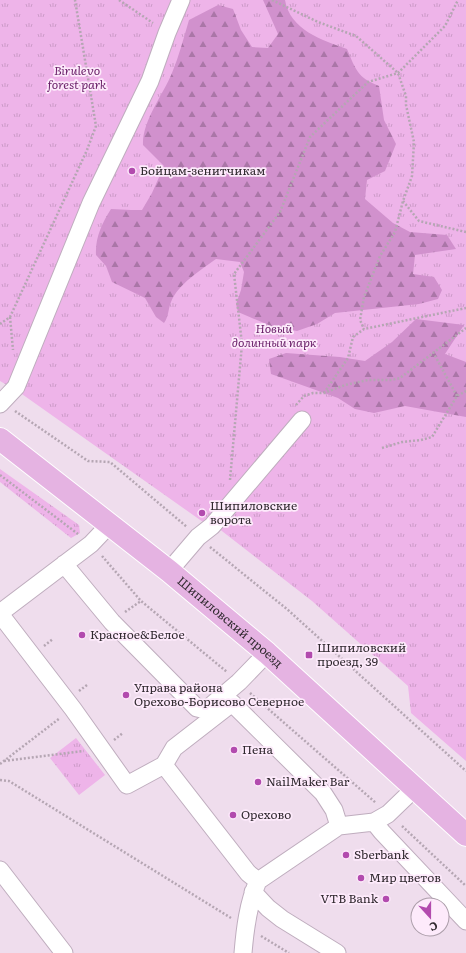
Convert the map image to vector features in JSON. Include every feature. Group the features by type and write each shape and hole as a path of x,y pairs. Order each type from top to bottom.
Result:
{"main road":[{"name":"Шипиловский проезд","path":"0,439 170,571 267,654 466,835"}],"lane":[{"path":"1,403 16,388 92,203 150,82 167,33 181,0"},
{"path":"170,571 198,537 212,526 302,420"},
{"path":"110,524 92,544 0,614 73,708 127,785 164,765 174,748 232,703 323,793 334,810 339,826"},
{"path":"64,564 112,622 196,708 206,710 267,654"},
{"path":"164,765 248,873 268,908 282,919 337,953"},
{"path":"243,953 246,927 255,887 339,826 374,822 388,814 415,788"},
{"path":"374,822 466,921"},
{"path":"0,870 64,953"}],"path":[{"path":"13,352 10,317 87,150 96,126 75,0"},
{"path":"119,0 167,33"},
{"path":"272,0 318,22 356,36 398,73 406,96 406,105 414,142 412,176 403,201 395,232 380,256 364,297 360,320 364,329"},
{"path":"229,482 242,344 234,274 280,212 310,137 368,82 398,73 445,26 458,0"},
{"path":"403,201 419,221 466,232"},
{"path":"324,393 348,358 353,337 364,329 466,308"},
{"path":"0,324 10,317"},
{"path":"434,352 457,396"},
{"path":"382,448 402,442 432,437 457,396 466,391"},
{"path":"1,403 88,461 110,462 198,537 288,610 466,771"},
{"path":"0,764 73,708"},
{"path":"4,761 102,748"},
{"path":"0,780 9,781 289,953"}],"green space":[{"name":"Новый долинный парк","path":"0,0 466,0 466,761 411,713 408,686 312,601 218,528 203,522 19,392 0,381"},
{"path":"263,0 285,0 293,19 300,26 327,42 347,49 358,72 372,83 379,86 384,120 396,144 385,171 367,180 365,199 393,223 410,232 447,235 456,249 415,255 413,274 434,277 442,290 438,299 419,304 335,313 317,324 297,331 271,326 238,312 236,304 241,290 244,272 240,262 216,259 184,283 174,295 164,323 156,317 145,298 112,282 106,266 96,255 100,231 111,209 142,210 152,193 164,166 143,145 144,136 149,117 175,67 189,20 218,5 233,9 241,30 252,47 268,48 278,34"},
{"path":"416,319 464,325 445,354 466,362 466,417 405,406 374,413 355,409 338,398 271,374 269,359 286,353 340,357 365,361 392,342"},
{"path":"0,469 79,525 80,533 71,538 0,482"},
{"path":"76,738 105,775 79,795 50,758"}],"place":[{"name":"Бойцам-зенитчикам","path":"132,171"},
{"name":"Шипиловские ворота","path":"202,513"},
{"name":"Красное&Белое","path":"82,635"},
{"name":"Шипиловский проезд, 39","path":"309,655"},
{"name":"Управа района Орехово-Борисово Северное","path":"126,695"},
{"name":"Пена","path":"234,750"},
{"name":"NailMaker Bar","path":"258,782"},
{"name":"Орехово","path":"233,815"},
{"name":"Sberbank","path":"346,855"},
{"name":"Мир цветов","path":"361,878"},
{"name":"VTB Bank","path":"386,899"}],"park label":[{"name":"Birulevo forest park","path":"77,78"}]}
